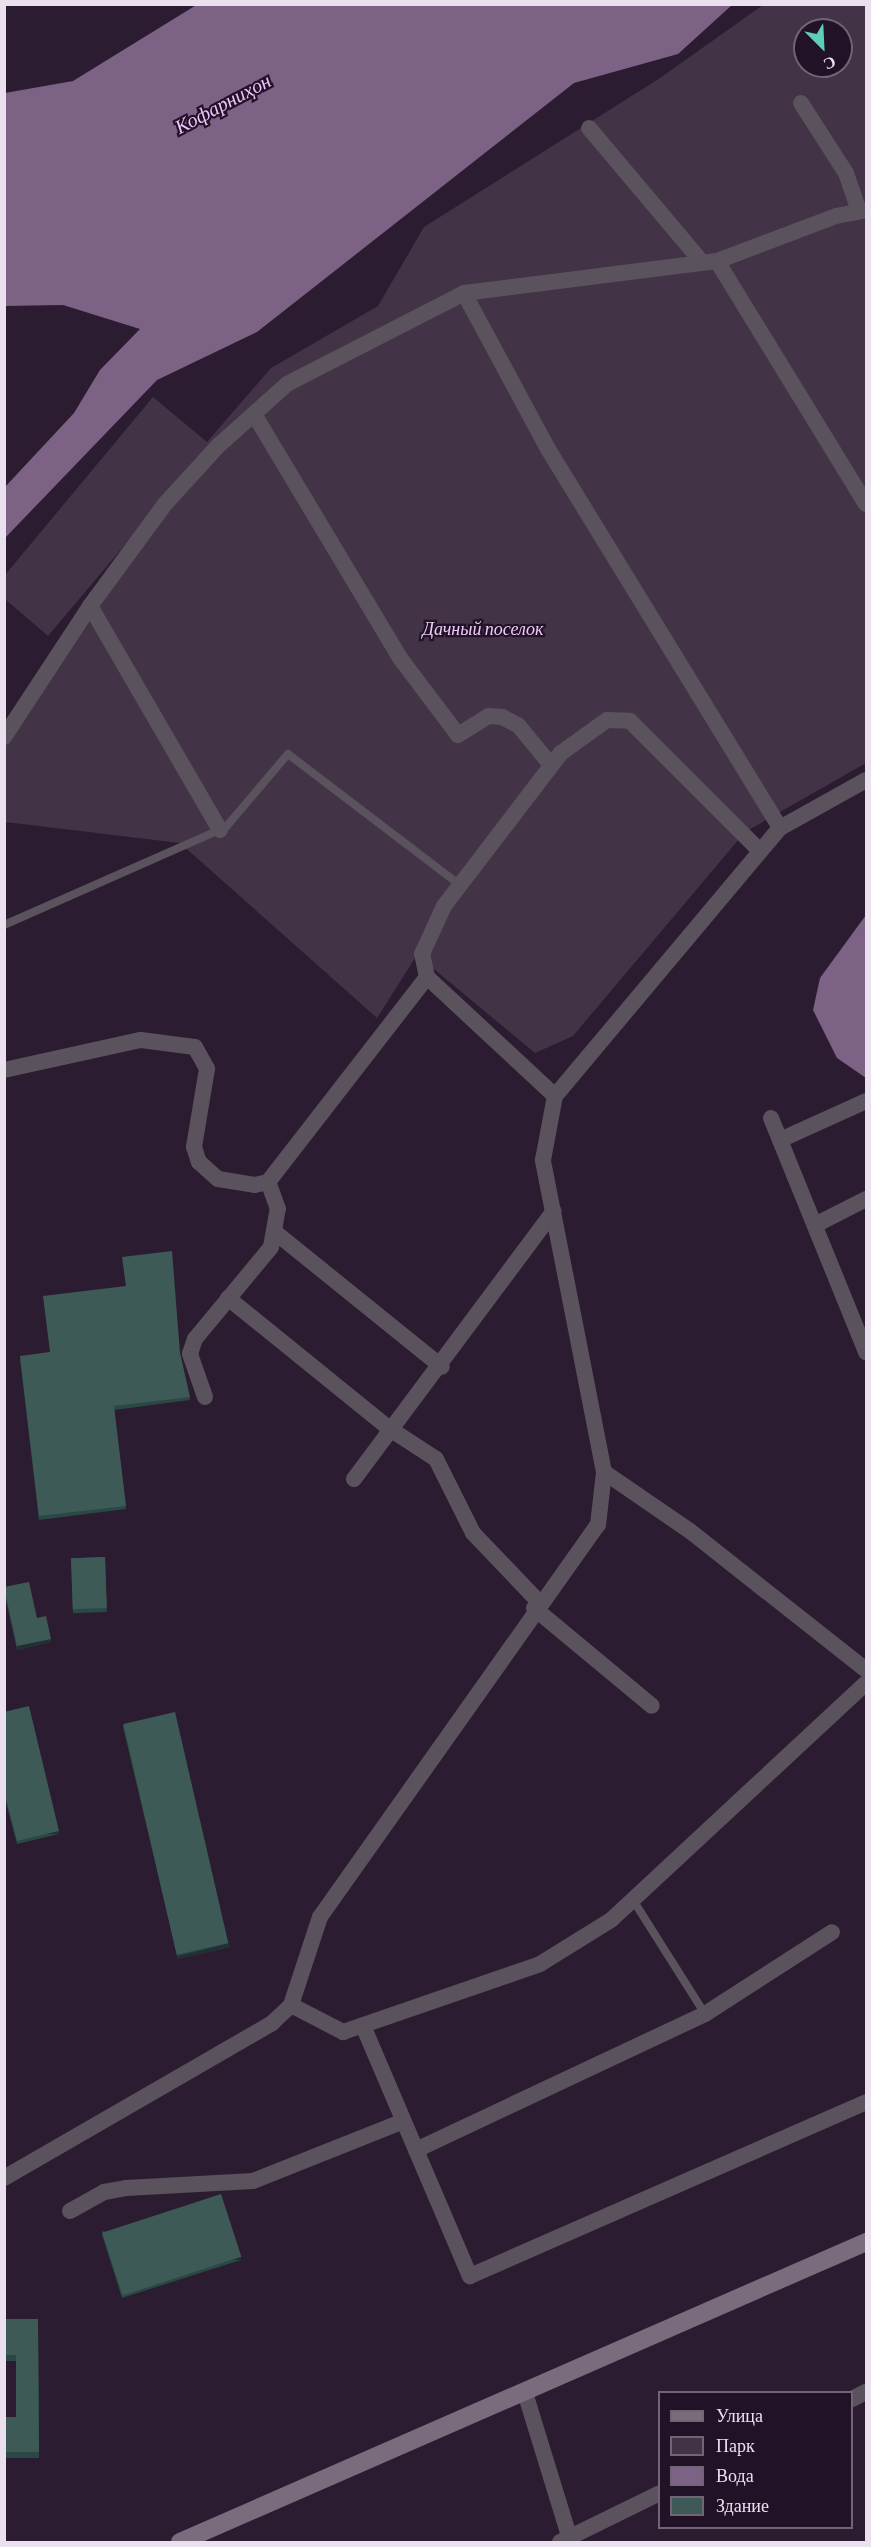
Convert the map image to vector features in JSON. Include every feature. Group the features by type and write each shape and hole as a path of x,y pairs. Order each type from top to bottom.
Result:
{"main road":[{"path":"180,2542 526,2396 867,2242"}],"street":[{"path":"4,737 90,606 165,504 254,414 312,368 464,293 709,261 863,211 846,173 801,104"},
{"path":"588,128 709,261 867,504"},
{"path":"464,293 548,449 780,828"},
{"path":"254,414 400,658 458,735 489,716 501,717 518,725 551,765"},
{"path":"90,606 220,830"},
{"path":"555,1096 427,977 422,954 427,939 460,885 551,765 594,726 620,718 630,721 760,851"},
{"path":"4,2178 272,2023 291,2005 320,1917 536,1605 598,1526 604,1472 543,1160 555,1096 780,828 867,780"},
{"path":"268,1182 427,977"},
{"path":"4,1070 141,1040 195,1047 207,1069 194,1147 199,1162 218,1179 268,1182"},
{"path":"780,1140 867,1101"},
{"path":"771,1118 815,1224 862,1325 867,1352"},
{"path":"205,1397 190,1354 276,1233 278,1209 268,1182"},
{"path":"815,1224 867,1199"},
{"path":"354,1479 390,1429 442,1367 554,1211"},
{"path":"276,1233 442,1367"},
{"path":"228,1298 390,1429 436,1459 473,1533 536,1605 652,1706"},
{"path":"604,1472 690,1531 867,1670"},
{"path":"291,2005 343,2032 364,2028 540,1964 611,1920 867,1683"},
{"path":"416,2150 705,2014 832,1932"},
{"path":"364,2028 470,2276 867,2102"},
{"path":"70,2211 104,2193 126,2188 253,2181 404,2121"},
{"path":"853,2399 867,2392"},
{"path":"526,2396 567,2541 658,2494"}],"lane":[{"path":"4,924 220,830 288,754 460,885"},
{"path":"633,1900 705,2014"}],"green space":[{"name":"Дачный поселок","path":"763,5 866,5 866,763 745,832 573,1036 535,1053 417,955 377,1018 180,843 5,822 5,723 150,515 48,636 5,599 5,575 153,397 207,442 271,368 378,306 424,227 660,78"}],"water":[{"name":"Кофарниҳон","path":"198,4 732,5 678,54 574,83 257,332 157,380 5,538 5,487 74,413 100,370 140,329 63,305 5,306 5,93 73,81"},
{"path":"866,915 866,1078 837,1058 813,1010 820,978"}],"building":[{"path":"172,1251 180,1353 190,1397 114,1406 126,1506 39,1516 20,1356 50,1352 43,1296 126,1286 122,1257"},
{"path":"105,1557 107,1608 73,1609 71,1558"},
{"path":"29,1582 37,1618 46,1616 51,1639 17,1646 4,1587"},
{"path":"29,1706 59,1831 17,1841 4,1791 4,1712"},
{"path":"175,1712 228,1943 177,1955 123,1724"},
{"path":"221,2194 241,2257 123,2295 102,2233"},
{"path":"4,2319 38,2319 39,2452 4,2452 4,2417 16,2417 16,2355 4,2355"}]}
